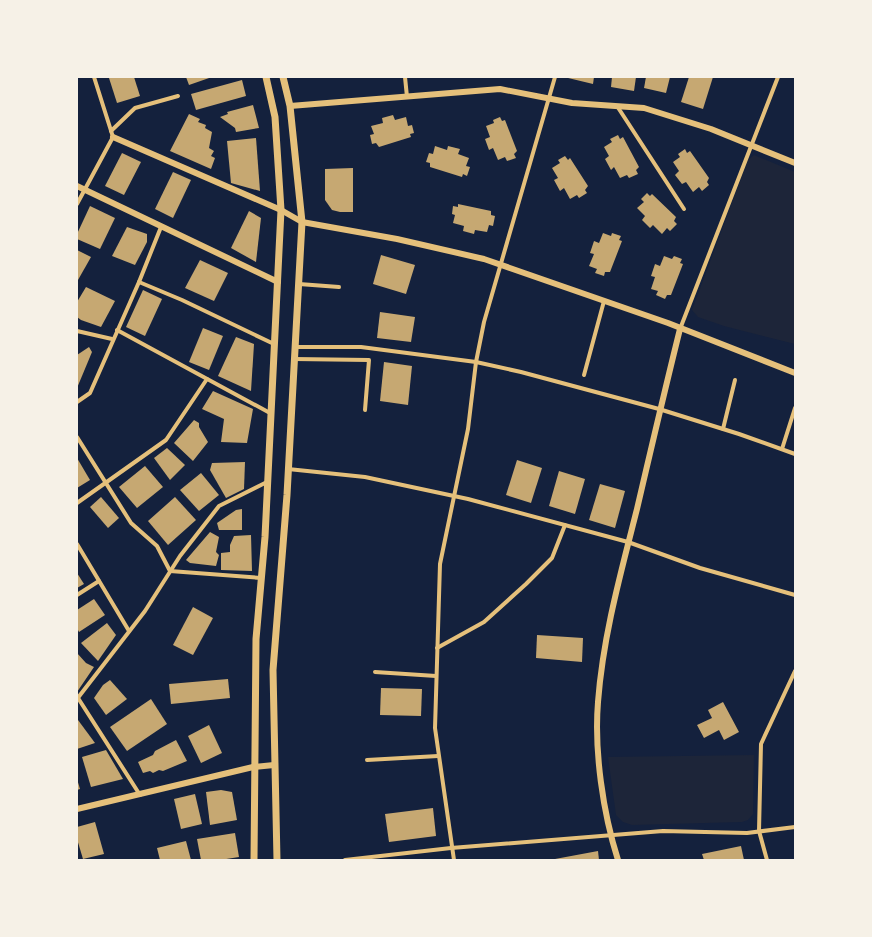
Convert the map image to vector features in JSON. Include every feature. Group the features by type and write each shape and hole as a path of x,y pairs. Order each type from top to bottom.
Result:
{"main road":[{"path":"253,860 253,767 256,639 267,482 281,210 276,117 266,77"},
{"path":"277,860 273,670 288,469 302,222 290,106 282,77"}],"street":[{"path":"94,77 112,134 281,210 302,222 397,239 484,259 668,323 680,329 763,359 795,373"},
{"path":"406,77 407,97"},
{"path":"454,860 451,848 435,728 436,648 440,564 468,429 476,362 484,322 550,99 555,77"},
{"path":"618,860 610,837 597,747 598,701 609,623 659,409 680,329 778,77"},
{"path":"290,106 500,89 572,103 644,108 711,128 795,163"},
{"path":"77,204 86,190 112,134 135,108 178,96"},
{"path":"617,106 684,209"},
{"path":"77,186 278,282"},
{"path":"77,402 90,393 112,339 139,282 161,227"},
{"path":"139,282 182,300 274,344"},
{"path":"299,284 338,288"},
{"path":"584,375 604,301"},
{"path":"117,330 270,413"},
{"path":"77,331 112,339"},
{"path":"295,347 361,347 476,362 521,372 659,409 724,429 795,454"},
{"path":"294,360 369,360 365,410"},
{"path":"77,503 166,440 207,379"},
{"path":"724,429 735,380"},
{"path":"782,449 795,408"},
{"path":"77,437 131,523 157,546 170,571"},
{"path":"288,469 365,477 454,496 628,542 700,568 795,595"},
{"path":"140,795 78,698 145,611 180,556 219,506 267,482"},
{"path":"436,648 484,622 526,584 552,558 565,525"},
{"path":"77,544 129,631"},
{"path":"170,571 261,578"},
{"path":"77,595 99,581"},
{"path":"767,860 759,831 761,744 795,671"},
{"path":"375,672 436,676"},
{"path":"367,760 438,756"},
{"path":"77,809 253,767 274,765"},
{"path":"345,860 451,848 663,832 747,833 795,827"}],"shaded area":[{"path":"754,155 795,172 795,344 724,326 698,317 692,310 748,160"},
{"path":"754,755 753,814 748,820 742,822 632,825 623,822 616,815 608,757"}],"building":[{"path":"134,77 140,96 117,103 109,78"},
{"path":"186,77 212,77 189,85"},
{"path":"564,77 594,77 593,84"},
{"path":"612,77 636,77 634,91 611,87"},
{"path":"646,77 670,77 666,93 644,88"},
{"path":"689,77 713,77 703,109 681,102"},
{"path":"242,80 246,96 196,110 191,94"},
{"path":"253,105 259,128 236,132 235,128 220,117 228,114 227,112"},
{"path":"189,114 200,119 198,122 206,125 205,128 212,132 209,148 214,151 211,156 215,158 211,169 170,151"},
{"path":"393,115 395,120 406,117 408,126 412,125 414,133 410,134 411,137 379,147 376,143 372,144 370,135 374,134 371,126 383,123 382,118"},
{"path":"500,117 502,121 505,120 517,151 514,154 516,158 507,161 505,157 498,160 493,148 489,150 485,139 490,137 486,126 494,123 493,120"},
{"path":"618,135 620,139 623,137 639,167 636,170 638,174 629,178 627,175 620,178 614,167 611,170 605,159 609,156 604,147 612,142 610,139"},
{"path":"256,138 260,191 231,183 227,141"},
{"path":"435,146 447,150 448,146 460,149 458,154 469,158 466,166 470,167 467,176 463,174 462,177 430,167 430,163 426,162 429,153 433,154"},
{"path":"685,149 687,153 690,151 709,178 707,182 709,185 702,191 699,187 693,192 686,182 682,184 675,175 679,171 673,162 680,157 678,154"},
{"path":"122,153 141,162 124,195 105,186"},
{"path":"565,156 568,160 570,158 588,186 585,190 587,193 579,198 577,195 570,199 564,188 560,191 554,180 558,178 552,168 560,163 558,160"},
{"path":"353,168 353,212 340,212 332,210 325,200 325,169"},
{"path":"173,172 191,180 173,218 155,209"},
{"path":"647,193 650,196 652,194 676,217 674,221 677,224 670,231 667,228 662,234 653,225 650,228 642,220 645,216 637,208 644,202 641,199"},
{"path":"458,204 491,211 491,215 495,216 493,226 489,225 487,232 475,230 474,234 463,231 464,226 453,223 455,215 452,214 453,206 458,207"},
{"path":"90,206 115,218 100,249 77,239 77,234"},
{"path":"249,211 261,218 256,262 231,248"},
{"path":"127,227 147,234 147,242 135,265 112,256"},
{"path":"603,233 611,236 612,233 621,236 619,240 622,241 610,272 605,272 604,276 595,273 597,269 589,266 594,254 590,253 594,241 599,243"},
{"path":"77,250 91,257 78,280 77,279"},
{"path":"381,255 415,265 406,294 373,284"},
{"path":"664,256 672,259 674,256 682,259 680,263 683,264 671,295 667,295 665,299 656,295 658,291 651,289 655,277 651,276 655,264 660,266"},
{"path":"200,260 228,273 214,301 185,288"},
{"path":"86,287 115,301 101,327 81,320 77,317 77,302"},
{"path":"143,290 162,299 145,336 126,327"},
{"path":"380,312 415,317 411,342 377,338"},
{"path":"203,328 223,336 209,370 189,362"},
{"path":"236,337 254,344 251,391 218,376"},
{"path":"89,347 92,352 77,388 77,355"},
{"path":"384,362 412,366 408,405 380,401"},
{"path":"213,391 253,409 247,443 221,442 224,419 202,409"},
{"path":"194,420 199,423 199,427 208,442 193,461 174,443"},
{"path":"167,448 185,465 170,480 154,458"},
{"path":"77,458 90,480 77,488"},
{"path":"517,460 542,468 531,503 506,495"},
{"path":"245,462 244,489 226,498 210,470 212,463"},
{"path":"145,466 163,487 137,508 119,487"},
{"path":"559,471 585,479 575,514 549,506"},
{"path":"201,473 219,495 199,511 180,490"},
{"path":"600,484 625,491 615,528 589,520"},
{"path":"101,497 119,518 108,528 90,507"},
{"path":"175,497 196,520 168,545 148,521"},
{"path":"242,509 242,530 219,530 217,523 236,510"},
{"path":"210,532 219,537 216,552 219,555 216,566 190,563 186,560"},
{"path":"251,535 252,571 221,570 221,553 230,552 230,545 234,536"},
{"path":"77,573 84,584 77,588"},
{"path":"94,599 105,615 79,632 77,628 77,610"},
{"path":"193,607 213,618 193,655 173,645"},
{"path":"107,623 116,635 98,661 81,643"},
{"path":"537,635 583,638 582,662 536,658"},
{"path":"77,653 86,663 94,667 77,692"},
{"path":"228,679 230,698 171,704 169,684"},
{"path":"110,680 127,699 106,715 94,698 103,685"},
{"path":"381,688 422,689 421,716 380,715"},
{"path":"151,699 167,724 127,751 110,727"},
{"path":"723,702 739,732 724,740 719,730 704,738 697,725 712,718 708,710"},
{"path":"78,720 95,743 77,749"},
{"path":"209,725 222,753 201,763 188,736"},
{"path":"176,740 187,761 163,771 159,770 153,773 150,771 143,773 138,762 153,755 155,751"},
{"path":"106,750 123,779 91,787 82,757"},
{"path":"77,779 80,789 77,790"},
{"path":"221,790 232,792 237,820 210,825 206,792"},
{"path":"195,794 202,824 181,829 174,799"},
{"path":"433,808 436,836 389,842 385,814"},
{"path":"95,822 104,854 83,859 77,839 77,827"},
{"path":"235,833 239,857 220,860 201,860 197,839"},
{"path":"186,841 191,860 160,860 157,848"},
{"path":"741,846 744,860 704,860 702,854"},
{"path":"598,851 599,860 555,860 555,859"}]}
